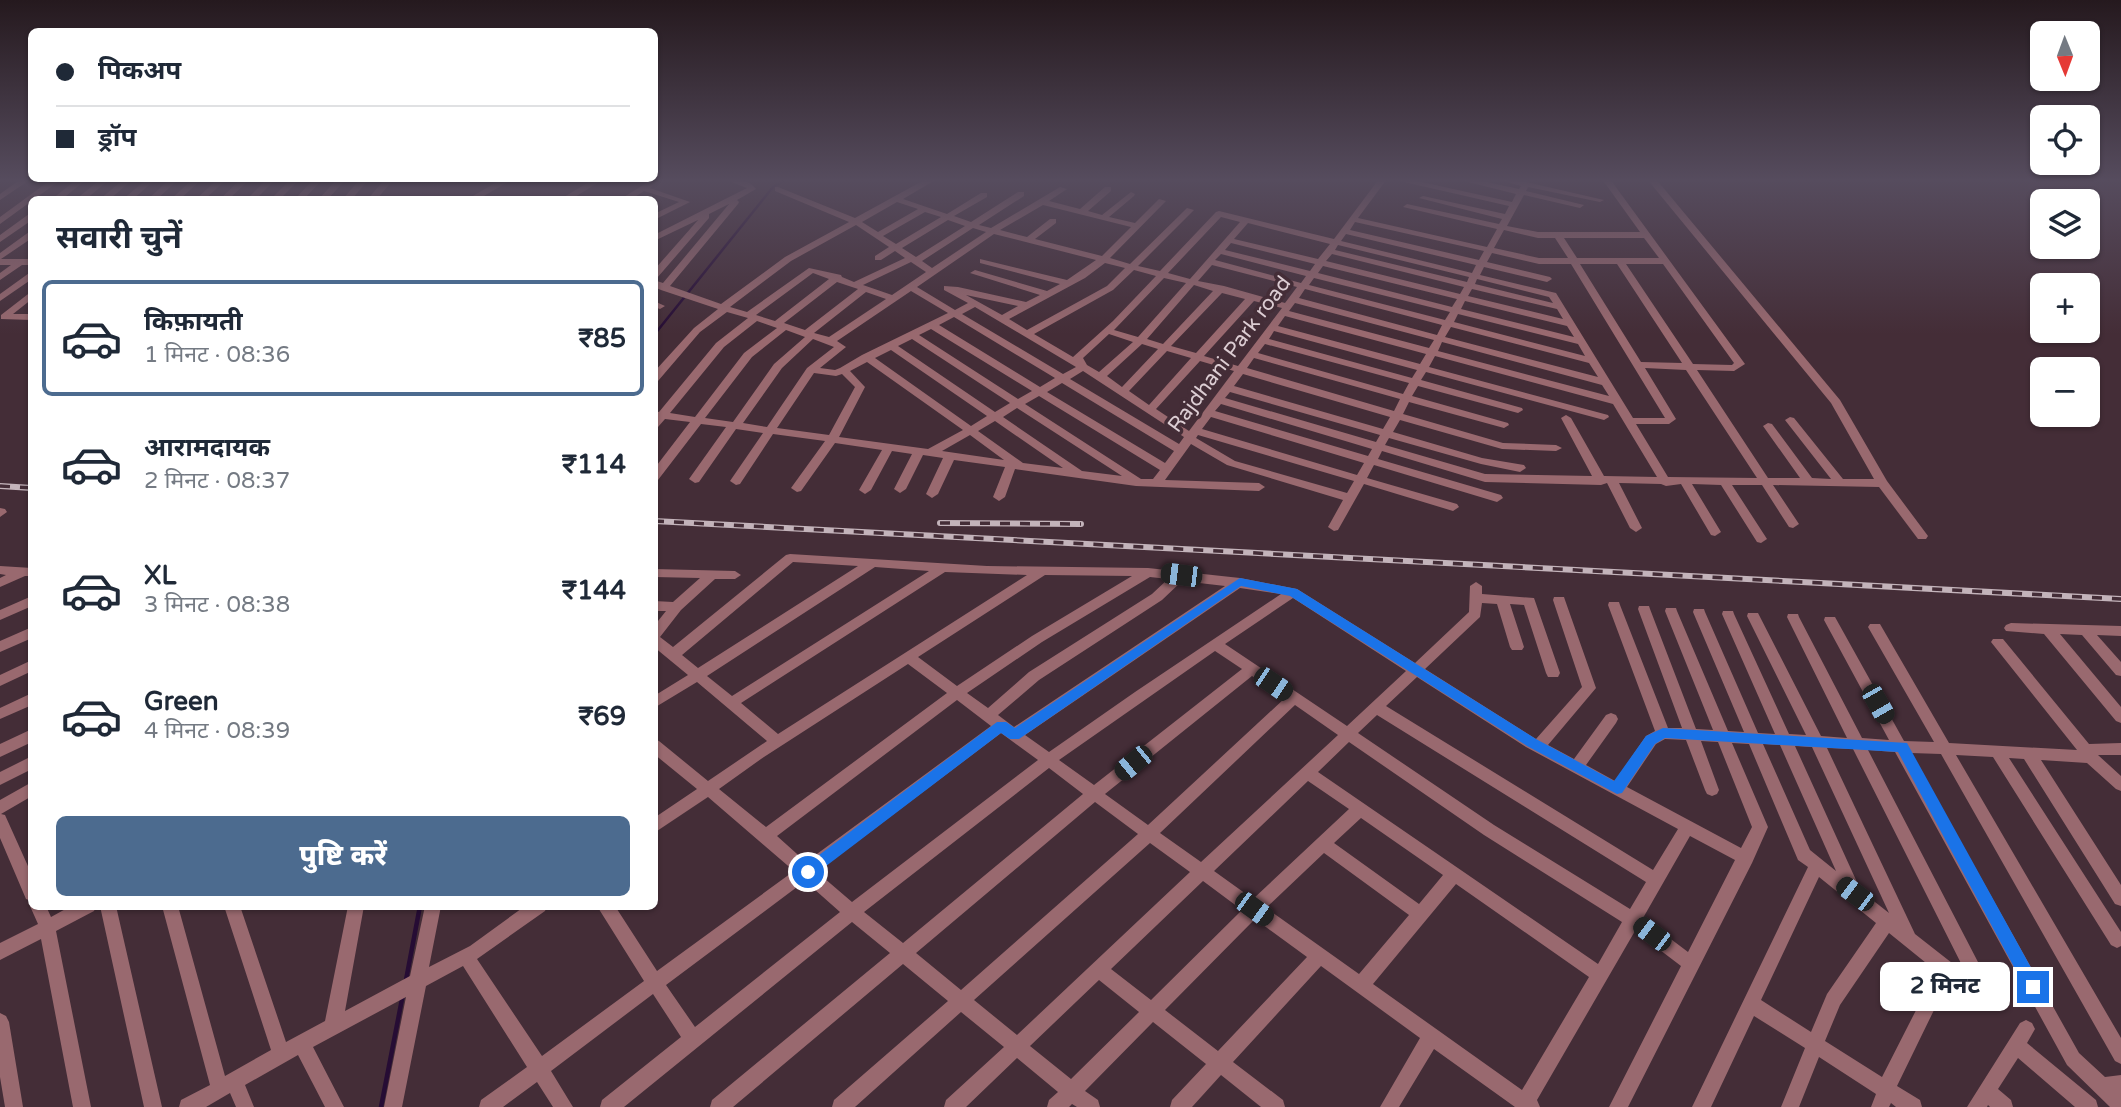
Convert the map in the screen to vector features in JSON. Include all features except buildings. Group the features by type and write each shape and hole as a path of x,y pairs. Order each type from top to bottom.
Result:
{"street":[{"path":"658,271 693,231"},
{"path":"709,231 659,286 840,345 840,350 811,370 736,481"},
{"path":"658,374 697,330 725,307 788,259 841,231"},
{"path":"871,231 931,271"},
{"path":"878,235 886,231"},
{"path":"878,258 923,231"},
{"path":"695,479 778,366 861,286 962,231"},
{"path":"830,341 993,231 1136,265 1289,306 1432,352 1619,402"},
{"path":"1029,240 1041,231"},
{"path":"1001,319 1068,283 1105,258 1131,231"},
{"path":"1026,334 1110,288 1170,231"},
{"path":"1083,368 1078,357 1108,331 1203,231"},
{"path":"1100,377 1140,340 1237,231"},
{"path":"1290,231 1552,294 1666,482"},
{"path":"1345,231 1547,279"},
{"name":"Rajdhani Park road","path":"1156,483 1345,231"},
{"path":"1403,231 1539,261 1667,261"},
{"path":"1334,527 1500,231"},
{"path":"1514,231 1534,235 1646,235"},
{"path":"1637,365 1734,368 1740,364 1643,231"},
{"path":"1694,231 1836,402 1882,484 1922,536"},
{"path":"1558,235 1671,421 1630,421"},
{"path":"0,260 28,237"},
{"path":"1229,240 1570,324"},
{"path":"1220,251 1580,342"},
{"path":"1330,251 1559,307"},
{"path":"0,260 28,262"},
{"path":"984,261 1068,283"},
{"path":"1620,261 1793,524"},
{"path":"0,277 20,262"},
{"path":"1211,262 1593,361"},
{"path":"659,414 728,337 810,271 819,270 892,298"},
{"path":"975,273 1048,294"},
{"path":"0,298 28,277"},
{"path":"658,472 748,355 838,277"},
{"path":"909,286 1181,450"},
{"path":"1027,305 947,288 1100,377 1231,463 1350,498"},
{"path":"1123,392 1220,288"},
{"path":"1150,410 1252,296"},
{"path":"2,317 28,297"},
{"path":"811,370 836,373 844,370 975,303"},
{"path":"1289,306 1440,337 1607,383"},
{"path":"2,317 28,317"},
{"path":"931,325 1166,469"},
{"path":"1273,328 1604,418"},
{"path":"1108,331 1502,446 1556,449"},
{"path":"912,335 1140,483"},
{"path":"1264,340 1518,410"},
{"path":"890,345 1082,475"},
{"path":"1253,355 1504,425"},
{"path":"866,357 972,430 1016,466"},
{"path":"900,489 924,453 972,430 1083,368"},
{"path":"797,488 832,439 860,385 844,370"},
{"path":"1228,388 1481,461 1520,468"},
{"path":"1219,400 1485,478 1882,484"},
{"path":"1209,413 1497,498"},
{"path":"659,414 1140,483 1259,487"},
{"path":"1566,418 1636,528"},
{"path":"1790,419 1840,483"},
{"path":"1768,426 1809,483"},
{"path":"1192,436 1360,479 1453,507"},
{"path":"865,490 889,447"},
{"path":"932,494 950,456"},
{"path":"999,497 1016,466"},
{"path":"1685,482 1715,532"},
{"path":"1725,482 1761,539"},
{"path":"673,655 790,558 942,568 1148,572 1240,582 1293,592 1538,746 1746,858"},
{"path":"658,701 871,564"},
{"path":"732,703 942,568"},
{"path":"0,570 27,572"},
{"path":"658,824 778,741 1041,571"},
{"path":"0,583 27,572"},
{"path":"766,835 957,693 1037,639 1148,572"},
{"path":"658,573 735,576"},
{"path":"658,632 676,607 713,574"},
{"path":"1001,725 1034,676 1157,597 1181,575"},
{"path":"488,1107 808,872 1001,725 1240,582"},
{"path":"609,1107 852,912 1048,761 1166,676 1293,592"},
{"path":"953,1107 1475,614 1476,592 1502,599 1528,601 1553,673"},
{"path":"1502,599 1517,647"},
{"path":"1538,746 1589,688 1559,600"},
{"path":"0,615 28,602"},
{"path":"1614,605 1663,733"},
{"path":"658,606 676,607"},
{"path":"1644,609 1712,790"},
{"path":"1618,1107 1760,827 1671,611"},
{"path":"1699,612 1802,851 1816,867 1888,920 1946,971 1880,1107"},
{"path":"1728,614 1855,894"},
{"path":"1753,616 1817,742 1910,939"},
{"path":"1793,617 1986,996"},
{"path":"1830,620 2073,1059 2121,1105"},
{"path":"1875,627 2121,1055"},
{"path":"2011,628 2120,632"},
{"path":"2048,629 2121,717"},
{"path":"2085,629 2121,671"},
{"path":"0,647 28,634"},
{"path":"658,641 778,741"},
{"path":"1998,642 2088,753 2121,785"},
{"path":"1216,645 1489,830 1633,920 1690,963"},
{"path":"908,657 1202,873 1528,1105 1687,827"},
{"path":"0,681 28,667"},
{"path":"719,1107 1094,794 1251,669"},
{"path":"841,1107 1149,834 1294,698"},
{"path":"0,714 28,700"},
{"path":"1376,707 1656,880"},
{"path":"1576,767 1611,719"},
{"path":"1617,789 1651,740 1663,733 2029,754 2088,753 2121,749"},
{"path":"0,751 28,736"},
{"path":"658,748 766,835 852,912 1091,1107"},
{"path":"1997,752 2117,940"},
{"path":"2029,754 2115,879 2121,899"},
{"path":"0,779 28,764"},
{"path":"1307,772 1600,975"},
{"path":"0,808 28,790"},
{"path":"1056,1107 1254,909 1361,808"},
{"path":"3,830 28,885"},
{"path":"1324,845 1421,914"},
{"path":"1701,1107 1816,867"},
{"path":"1361,985 1455,873"},
{"path":"40,910 47,926 82,1107"},
{"path":"0,952 80,910"},
{"path":"109,910 153,1107"},
{"path":"171,910 227,1085 246,1107"},
{"path":"233,910 281,1054"},
{"path":"333,1026 355,910"},
{"path":"393,1107 432,910"},
{"path":"188,1107 301,1043 466,956 533,910"},
{"path":"608,910 693,1040"},
{"path":"1790,1107 1833,1000 1888,920"},
{"path":"466,956 564,1107"},
{"path":"1179,1107 1319,956"},
{"path":"1099,970 1276,1107"},
{"path":"1751,1004 1913,1107"},
{"path":"0,1022 14,1107"},
{"path":"1389,1107 1432,1036"},
{"path":"2004,1107 1981,1099 2021,1037 2089,1107"},
{"path":"301,1043 335,1107"},
{"path":"2102,1087 2121,1084"}],"waterway":[{"path":"658,330 738,231"},
{"path":"406,980 419,910"},
{"path":"381,1107 403,994"}],"railway":[{"path":"0,486 28,488"},
{"path":"658,521 2121,599"},
{"path":"940,523 1081,524"}],"route":[{"path":"808,872 1001,726 1014,735 1240,582 1293,592 1531,743 1617,789 1651,740 1663,733 1902,746 2033,987"}]}
